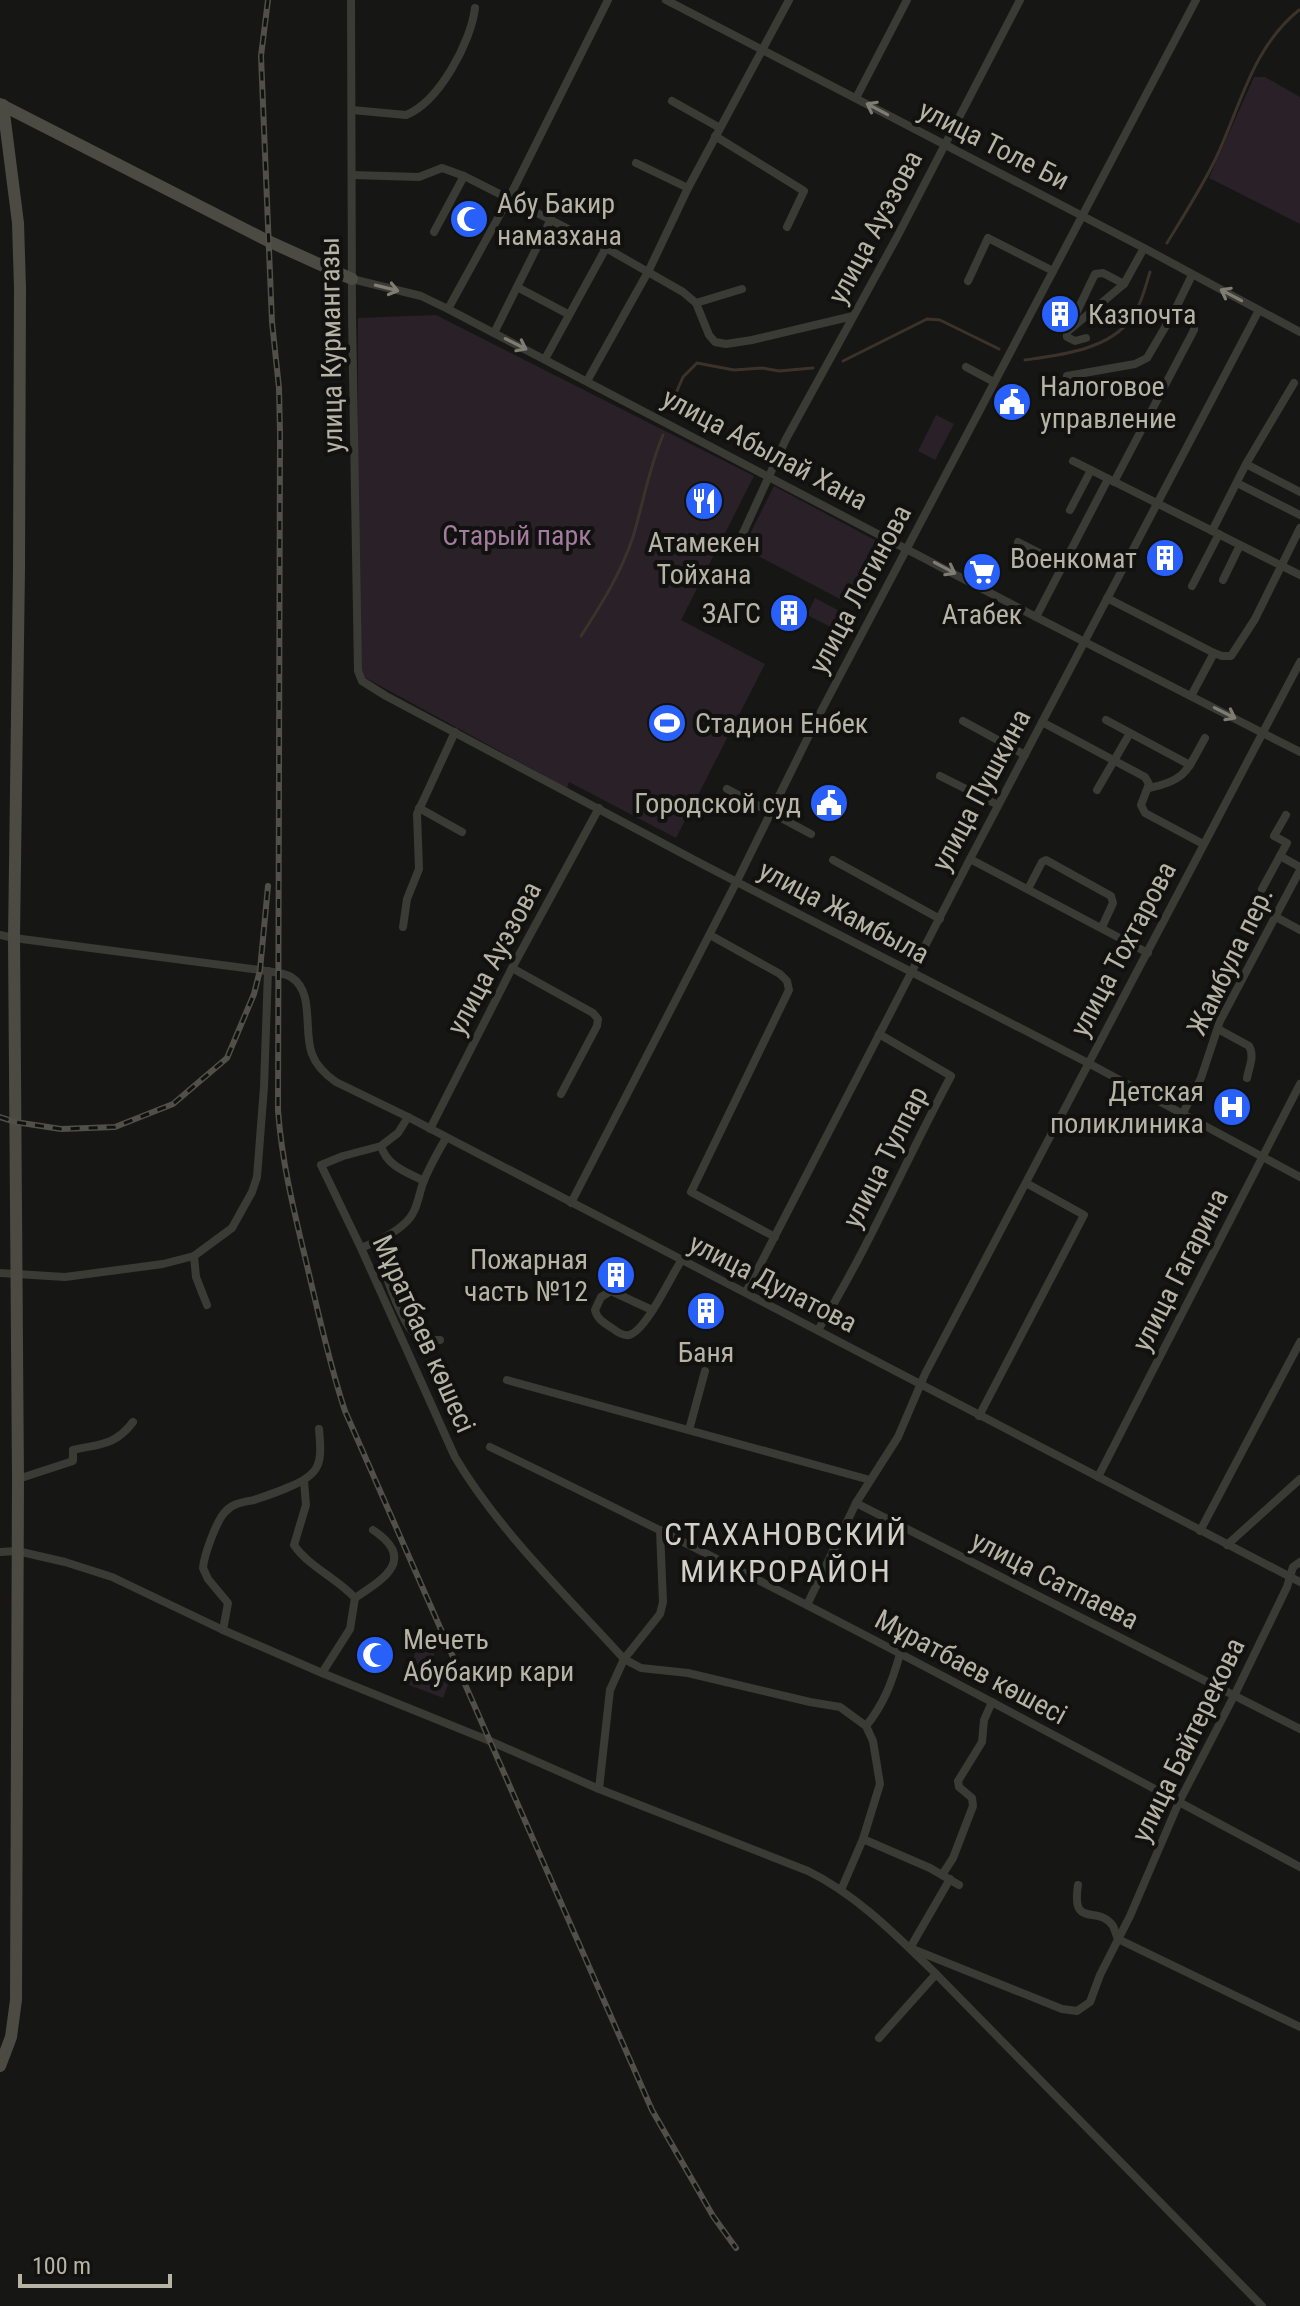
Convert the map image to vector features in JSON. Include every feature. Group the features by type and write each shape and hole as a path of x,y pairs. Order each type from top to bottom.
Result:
{"street":[{"name":"улица Курмангазы","path":"351,0 358,671 360,678 368,685"},
{"path":"448,309 509,198 608,0"},
{"name":"улица Толе Би","path":"666,0 1300,332"},
{"path":"587,381 649,270 688,188 789,0"},
{"path":"856,98 907,0"},
{"name":"улица Ауэзова","path":"738,544 769,475 1020,0"},
{"name":"улица Логинова","path":"571,1203 710,935 818,717 1196,0"},
{"path":"352,110 406,115 414,111 452,69 469,33 475,8"},
{"path":"672,101 804,191 787,227"},
{"path":"0,2066 11,2037 16,2000 18,1479 14,938 20,288 14,184 1,104"},
{"path":"1,104 268,241 352,279"},
{"path":"636,163 688,188"},
{"path":"352,175 419,177 446,168 464,176 649,270 696,303 715,342 726,344 853,316"},
{"path":"434,232 464,176"},
{"path":"0,190 14,184"},
{"path":"494,333 551,219"},
{"path":"968,281 988,238 1053,271"},
{"path":"545,359 606,248"},
{"path":"1067,332 1124,284 1144,248"},
{"path":"1086,338 1075,341 1067,337 1067,332 1095,274 1103,273 1124,284"},
{"path":"1067,376 1135,364 1147,358 1192,275"},
{"name":"улица Абылай Хана","path":"352,279 421,296 448,309 1300,752"},
{"path":"517,287 568,314"},
{"path":"696,303 742,289"},
{"name":"улица Пушкина","path":"746,1292 1155,503 1259,310"},
{"path":"1036,617 1194,330 1194,324 1174,312"},
{"path":"966,367 994,382"},
{"path":"1192,586 1246,464 1294,383"},
{"path":"1073,461 1300,575"},
{"path":"1246,464 1300,492"},
{"path":"1070,510 1091,470"},
{"path":"1237,483 1300,515"},
{"path":"1107,598 1214,653 1226,656 1233,653 1255,619 1300,528"},
{"path":"1018,542 1063,565"},
{"path":"1223,580 1240,545"},
{"path":"1191,696 1214,653"},
{"name":"улица Тохтарова","path":"870,1480 898,1437 921,1386 1091,1057 1300,662"},
{"name":"улица Жамбыла","path":"368,685 1300,1177"},
{"path":"1106,720 1190,765"},
{"path":"963,721 1025,755"},
{"path":"1042,722 1145,777 1149,788 1141,805 1145,813 1203,844"},
{"path":"403,927 407,899 419,869 419,808 455,732"},
{"path":"1097,790 1130,733"},
{"path":"1149,788 1171,783 1180,777 1205,738"},
{"path":"940,776 998,805"},
{"path":"727,789 811,834"},
{"path":"419,808 462,832"},
{"name":"улица Ауэзова","path":"430,1129 512,968 599,808"},
{"path":"1262,889 1287,843 1274,836 1286,815"},
{"path":"1280,856 1300,868"},
{"path":"970,859 1148,953"},
{"path":"833,860 940,919"},
{"path":"1028,889 1046,860 1111,896 1113,903 1102,927"},
{"name":"Жамбула пер.","path":"1182,1115 1201,1078 1218,1029 1300,868"},
{"path":"1276,917 1300,930"},
{"path":"0,935 268,971 257,1177 232,1228 194,1256 134,1269 65,1277 0,1273"},
{"path":"710,935 780,974 787,981 789,990 691,1192 775,1237"},
{"path":"512,968 593,1013 598,1019 561,1094"},
{"name":"улица Дулатова","path":"268,971 286,974 296,982 305,999 312,1056 326,1075 336,1082 1300,1582"},
{"path":"1218,1029 1249,1046 1252,1055 1247,1078"},
{"name":"улица Тулпар","path":"818,1330 951,1076 879,1034"},
{"name":"улица Гагарина","path":"1098,1477 1300,1084"},
{"path":"408,1117 398,1133 381,1146 386,1159 393,1165 424,1181"},
{"path":"361,1248 405,1224 446,1138"},
{"name":"Мұратбаев көшесі","path":"381,1146 321,1165 455,1457 472,1486 624,1659"},
{"path":"979,1416 1084,1215 1026,1183"},
{"path":"375,1243 390,1288 415,1335 440,1340"},
{"path":"194,1256 196,1277 207,1305"},
{"path":"652,1310 611,1291 601,1297 595,1310 599,1319 626,1335 636,1332 652,1310 681,1261"},
{"path":"1200,1531 1300,1342"},
{"path":"689,1430 705,1371"},
{"path":"507,1380 870,1480 807,1605"},
{"path":"18,1479 73,1461 73,1450 107,1444 133,1422"},
{"path":"223,1630 228,1603 208,1579 203,1564 224,1512 234,1505 263,1497 313,1475 321,1451 319,1429"},
{"name":"Мұратбаев көшесі","path":"490,1447 606,1502 807,1605 1300,1867"},
{"path":"1227,1545 1300,1479"},
{"path":"304,1481 306,1505 294,1545 355,1598"},
{"name":"улица Сатпаева","path":"856,1503 1300,1729"},
{"path":"322,1673 350,1629 355,1598 382,1580 394,1560 391,1543 373,1530"},
{"path":"599,1789 610,1690 624,1659 660,1614 663,1602 660,1530"},
{"path":"0,1552 17,1551 112,1577 322,1673 599,1789 808,1871 841,1890 910,1948 1262,2306"},
{"name":"улица Байтерекова","path":"910,1948 1062,2009 1082,2010 1090,2002 1179,1802 1287,1587 1293,1567 1300,1562"},
{"path":"866,1726 891,1685 900,1654"},
{"path":"624,1659 641,1668 688,1673 840,1707 866,1726 872,1735 880,1784 863,1839 841,1890"},
{"path":"910,1948 946,1877 973,1806 972,1798 959,1787 958,1781 982,1742 984,1720 992,1702"},
{"path":"863,1839 959,1885"},
{"path":"1078,1885 1077,1906 1086,1914 1105,1919 1112,1925 1118,1939 1300,2027"},
{"path":"879,2038 936,1974"}],"green space":[{"path":"1254,77 1265,77 1300,97 1300,224 1209,178"},
{"name":"Старый парк","path":"436,315 754,476 681,620 765,664 676,838 569,782 567,788 362,676 358,569 358,318"},
{"path":"936,415 954,424 935,460 918,451"},
{"path":"774,486 886,546 855,607 743,548"},
{"path":"815,598 849,616 841,632 807,615"},
{"path":"418,1645 435,1652 430,1669 451,1677 443,1698 404,1683"}],"waterway":[{"path":"1167,243 1216,158 1259,60 1283,25 1299,10"},
{"path":"1025,360 1082,349 1110,338 1131,319 1150,272"},
{"path":"843,361 927,319 940,320 999,349"},
{"path":"673,400 683,377 697,363 734,370 813,368"},
{"path":"581,636 623,563 663,435"}],"railway":[{"path":"268,0 261,56 272,322 280,433 278,1110 290,1192 345,1411 652,2110 713,2216 736,2248"},
{"path":"0,1117 61,1129 115,1127 173,1104 227,1058 254,994 260,970 268,886"}],"place":[{"name":"Абу Бакир намазхана","path":"469,219"},
{"name":"Казпочта","path":"1060,314"},
{"name":"Налоговое управление","path":"1012,402"},
{"name":"Атамекен Тойхана","path":"704,501"},
{"name":"Военкомат","path":"1165,558"},
{"name":"Атабек","path":"982,572"},
{"name":"ЗАГС","path":"789,613"},
{"name":"Стадион Енбек","path":"667,723"},
{"name":"Городской суд","path":"829,803"},
{"name":"Детская поликлиника","path":"1232,1107"},
{"name":"Пожарная часть №12","path":"616,1275"},
{"name":"Баня","path":"706,1311"},
{"name":"Мечеть Абубакир кари","path":"375,1655"}],"district":[{"name":"СТАХАНОВСКИЙ МИКРОРАЙОН","path":"786,1552"}]}
